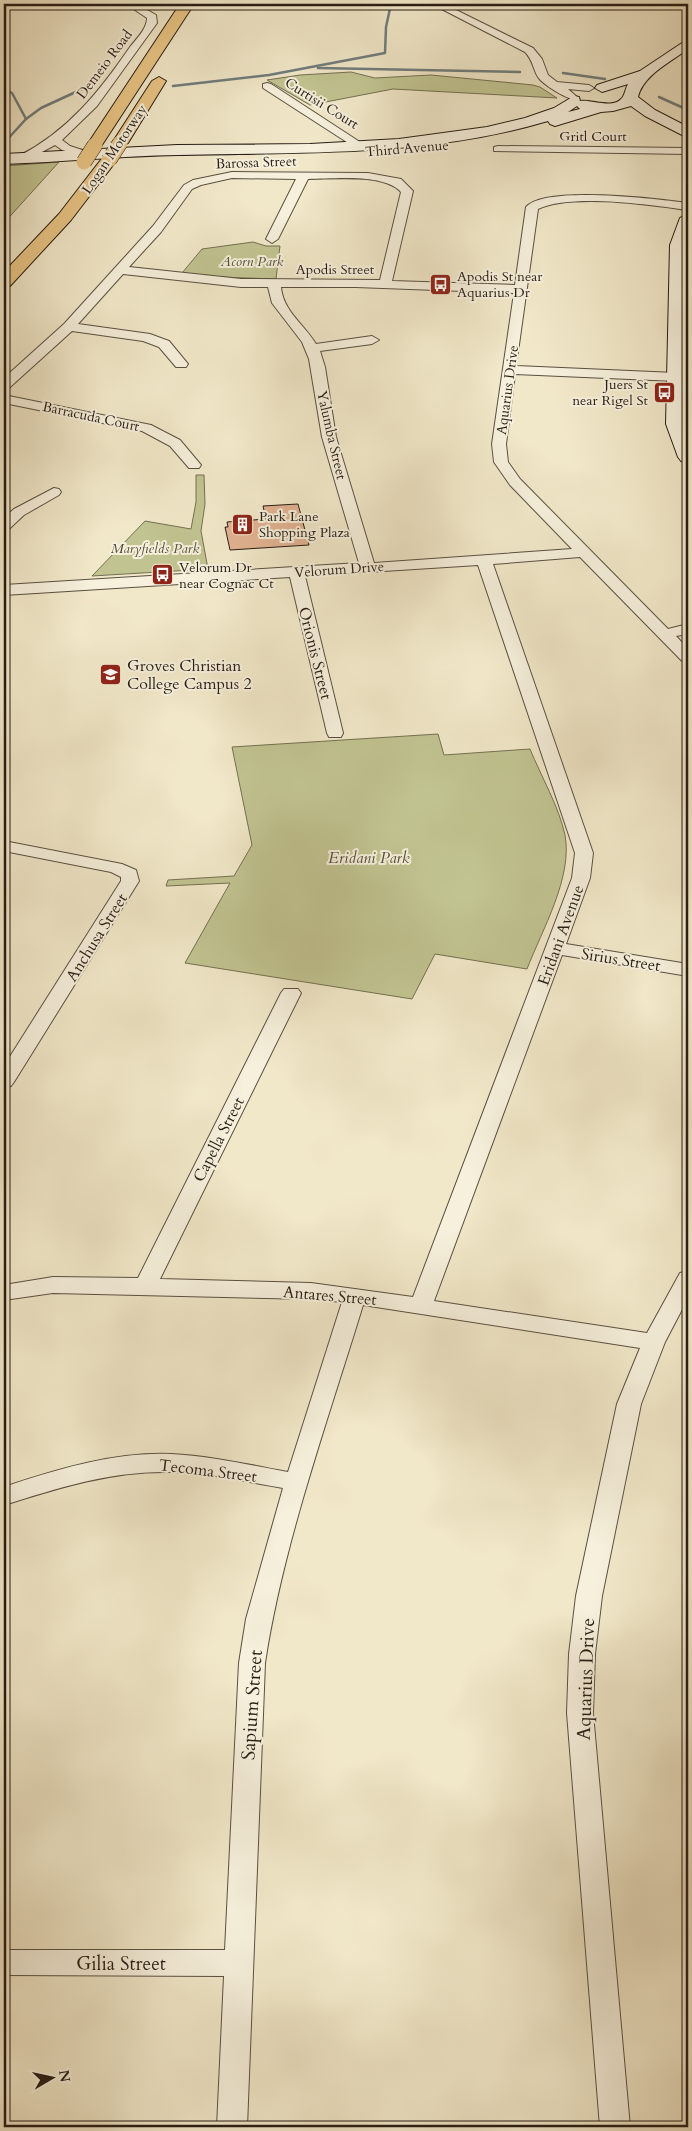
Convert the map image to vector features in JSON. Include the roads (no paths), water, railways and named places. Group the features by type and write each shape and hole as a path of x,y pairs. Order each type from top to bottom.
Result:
{"highway":[{"name":"Logan Motorway","path":"73,177 187,4"},
{"name":"Logan Motorway","path":"4,282 65,217 109,160 166,69"}],"street":[{"name":"Demeio Road","path":"57,148 61,134 83,118 152,23 149,13 131,4"},
{"path":"437,4 529,50 537,59 542,77 584,105 650,113"},
{"path":"595,88 645,74 688,43"},
{"path":"630,97 645,74"},
{"path":"552,84 617,90 630,97 650,113 688,132"},
{"name":"Curtisii Court","path":"267,86 360,146"},
{"name":"Third Avenue","path":"4,159 23,158 57,148 89,153 207,150 360,146 450,138 504,128 563,108 577,91 595,88"},
{"name":"Third Avenue","path":"207,150 359,152 456,144 512,133 604,107 625,103 630,97"},
{"name":"Gritl Court","path":"498,149 688,151"},
{"path":"272,239 304,175"},
{"name":"Barossa Street","path":"4,385 68,326 157,229 188,187 197,182 232,176 304,175 385,177 404,185 408,191 385,284"},
{"name":"Aquarius Drive","path":"688,206 619,200 557,200 537,203 531,210 499,444 501,462 515,482 688,658"},
{"path":"686,228 678,245 676,424 680,440 688,457"},
{"name":"Apodis Street","path":"121,270 214,281 274,284 385,284 520,290"},
{"name":"Yalumba Street","path":"274,284 274,297 278,306 312,348 316,359 325,417 368,568"},
{"path":"68,326 145,337 164,344 182,364"},
{"path":"312,348 372,340"},
{"path":"510,370 676,377"},
{"name":"Barracuda Court","path":"4,399 146,428 175,443 194,465"},
{"path":"4,526 19,512 54,492"},
{"name":"Velorum Drive","path":"4,590 368,568 584,552"},
{"name":"Eridani Avenue","path":"421,1306 581,878 584,852 484,560"},
{"name":"Orionis Street","path":"296,572 335,734"},
{"path":"665,634 688,629"},
{"name":"Anchusa Street","path":"4,846 116,868 130,874 130,881 4,1082"},
{"name":"Sirius Street","path":"555,948 688,970"},
{"name":"Capella Street","path":"145,1286 291,993"},
{"name":"Aquarius Drive","path":"614,2127 580,1713 582,1654 588,1596 629,1404 654,1342 688,1278"},
{"name":"Antares Street","path":"4,1292 45,1285 311,1291 654,1342"},
{"name":"Sapium Street","path":"232,2127 252,1663 259,1619 297,1482 354,1296"},
{"name":"Tecoma Street","path":"4,1496 56,1478 104,1467 154,1463 197,1466 297,1482"},
{"name":"Gilia Street","path":"4,1963 239,1963"}],"waterway":[{"path":"164,8 166,4"},
{"path":"173,86 269,75 385,53 386,27 391,4"},
{"path":"318,68 520,72"},
{"path":"563,73 605,79"},
{"path":"26,119 41,108 91,85"},
{"path":"4,89 12,93 26,119"},
{"path":"659,97 688,110"},
{"path":"4,143 26,119"}],"place":[{"name":"Apodis St near Aquarius Dr","path":"441,284"},
{"name":"Juers St near Rigel St","path":"664,392"},
{"name":"Park Lane Shopping Plaza","path":"243,524"},
{"name":"Velorum Dr near Cognac Ct","path":"163,575"},
{"name":"Groves Christian College Campus 2","path":"111,674"}],"park label":[{"name":"Acorn Park","path":"252,261"},
{"name":"Maryfields Park","path":"155,548"},
{"name":"Eridani Park","path":"369,857"}]}
